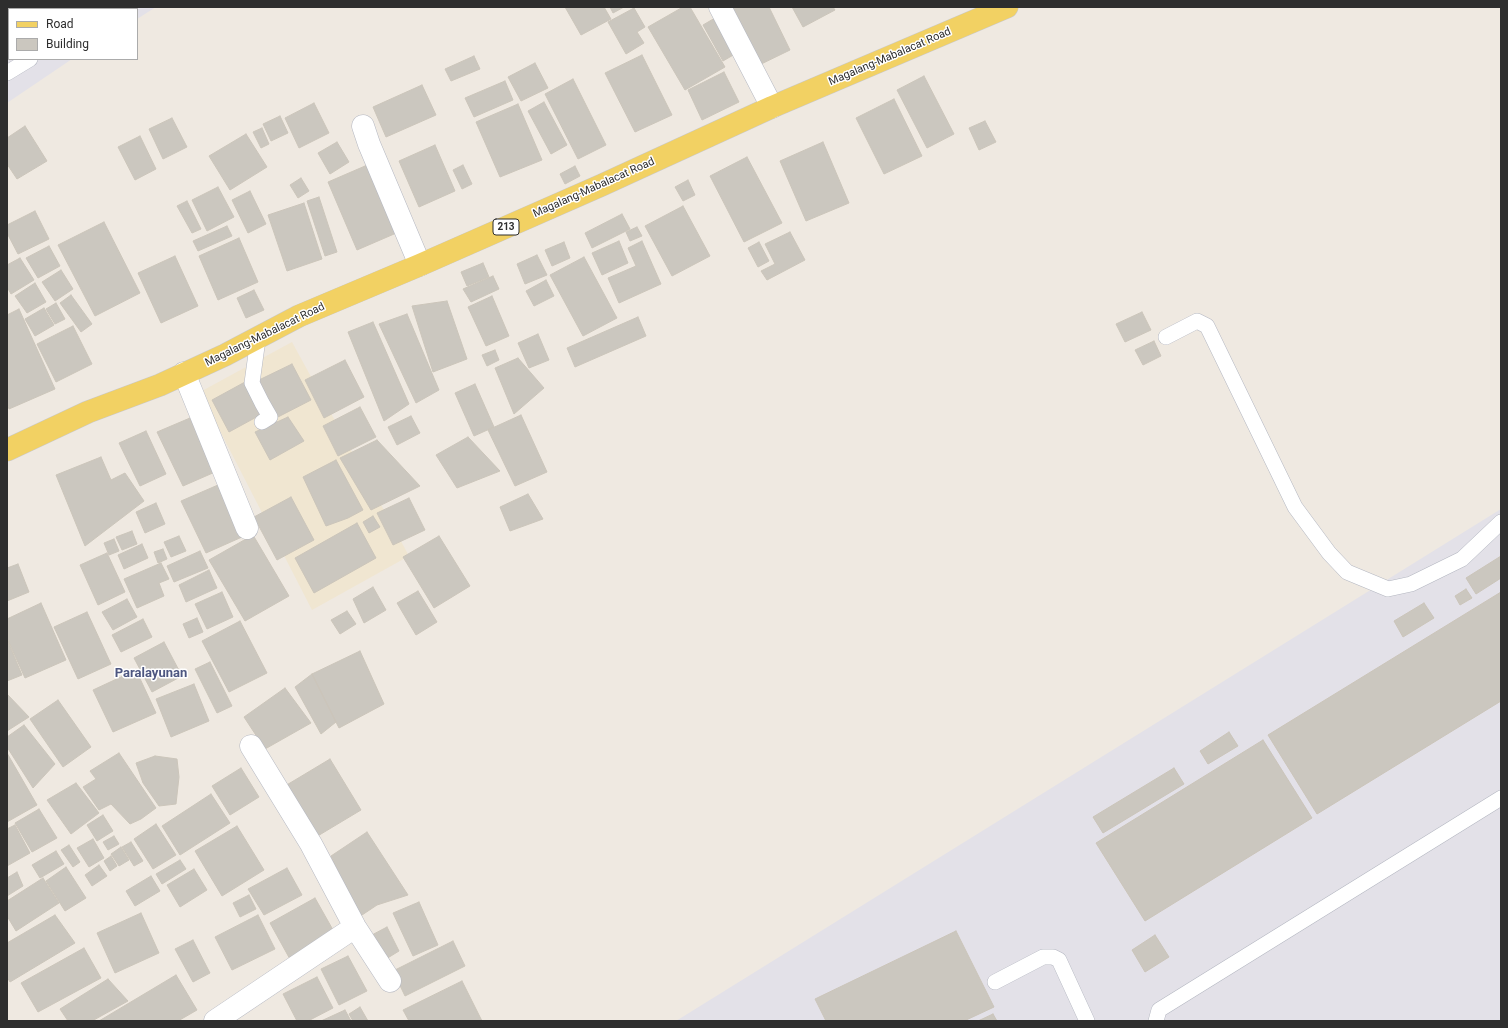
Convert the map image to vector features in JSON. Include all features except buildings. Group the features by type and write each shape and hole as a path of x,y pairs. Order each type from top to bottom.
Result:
{"main road":[{"name":"Magalang-Mabalacat Road","path":"7,450 88,412 160,385 226,355 299,316 420,265 602,185 772,107 1007,7"}],"street":[{"path":"720,7 772,107"},
{"path":"364,126 369,144 420,265"},
{"path":"184,373 247,528"},
{"path":"251,746 310,844 355,928 390,981"},
{"path":"215,1021 355,928"}],"lane":[{"path":"7,73 28,60"},
{"path":"1166,337 1198,321 1207,326 1295,507 1328,553 1347,572 1388,589 1411,584 1462,559 1501,522"},
{"path":"258,339 252,383 270,417 262,422"},
{"path":"1156,1021 1159,1010 1501,798"},
{"path":"995,982 1043,956 1053,957 1060,960 1087,1021"}],"shaded area":[{"path":"7,7 156,7 138,18 138,8 8,8 8,60 71,60 7,103"},
{"path":"292,342 409,556 312,610 200,392"},
{"path":"1501,509 1501,1021 676,1021"}],"district":[{"name":"Paralayunan","path":"151,674"}]}
